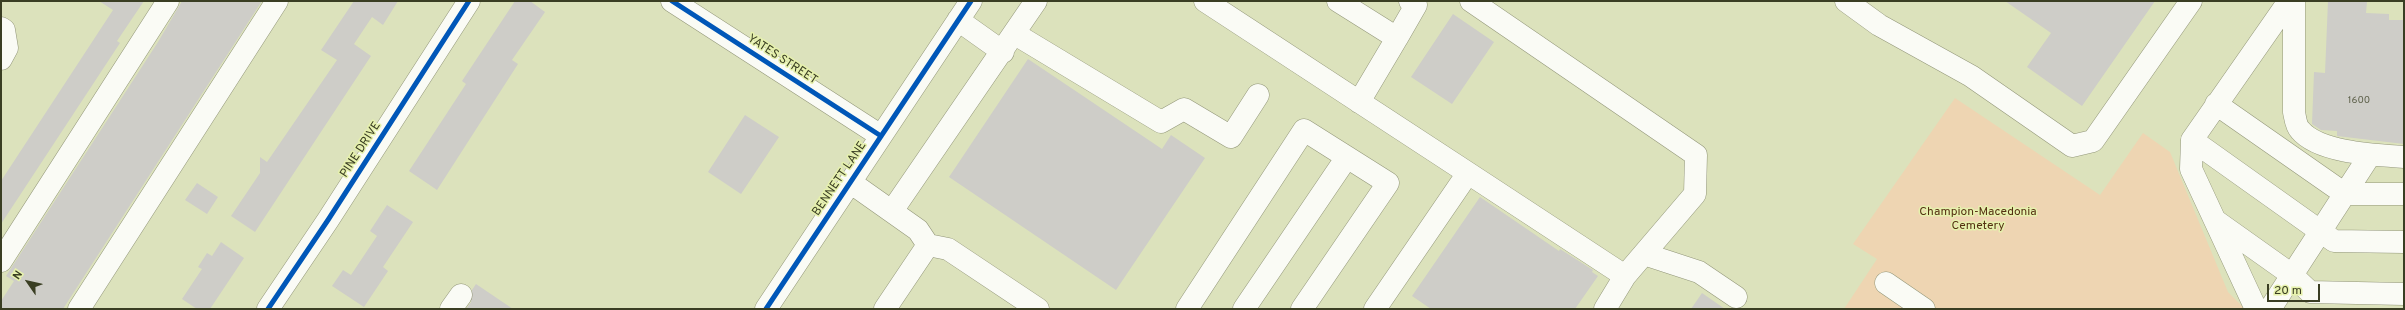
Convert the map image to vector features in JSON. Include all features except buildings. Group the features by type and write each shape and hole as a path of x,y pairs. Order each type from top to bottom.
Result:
{"street":[{"path":"1,261 168,1"},
{"path":"79,309 277,1"},
{"name":"PINE DRIVE","path":"268,309 469,1"},
{"name":"YATES STREET","path":"672,1 881,136"},
{"name":"BENNETT LANE","path":"766,309 970,1"},
{"path":"892,211 1003,52 1036,1"},
{"path":"1204,1 1625,276"},
{"path":"1338,1 1397,38"},
{"path":"1359,102 1416,5 1410,1"},
{"path":"1471,1 1696,155 1695,194 1625,276 1605,309"},
{"path":"1846,1 1879,24 1971,76 2072,146 2093,141 2191,1"},
{"path":"2256,309 2191,169 2192,140 2289,1"},
{"path":"2294,1 2294,112 2299,129 2317,142 2358,154 2404,157"},
{"path":"958,20 1003,52"},
{"path":"1,28 4,30 7,48 1,59"},
{"path":"1015,34 1161,122 1184,109 1231,137 1258,95"},
{"path":"2216,104 2345,194 2404,194"},
{"path":"1187,309 1304,130 1388,182 1302,309"},
{"path":"2192,140 2334,241 2404,242"},
{"path":"2270,309 2370,155"},
{"path":"1244,309 1347,157"},
{"path":"1375,309 1468,173"},
{"path":"850,182 918,230 928,245 948,249 1038,309"},
{"path":"2215,221 2292,275 2310,292 2404,294"},
{"path":"885,309 928,245"},
{"path":"1644,254 1699,272 1736,297"},
{"path":"1886,283 1924,309"}],"green space":[{"name":"Champion-Macedonia Cemetery","path":"1955,98 2100,195 2143,133 2170,152 2228,292 2245,309 1844,309 1877,259 1853,244"}],"cycle path":[{"path":"268,309 328,220 469,1"},
{"path":"672,1 881,136"},
{"path":"766,309 971,1"}]}
